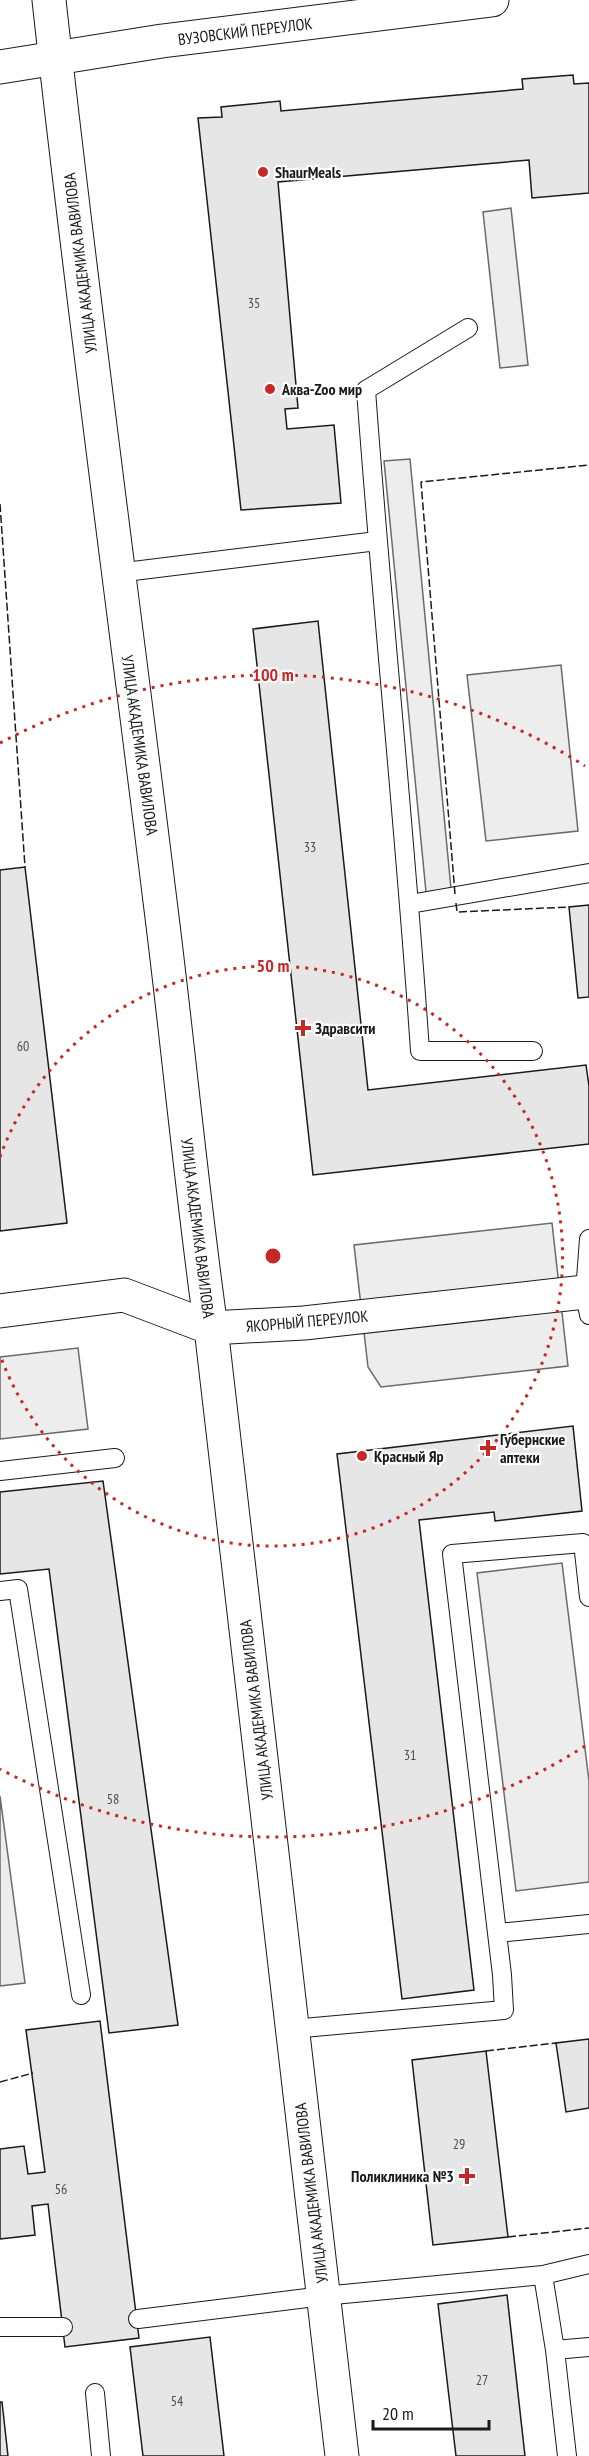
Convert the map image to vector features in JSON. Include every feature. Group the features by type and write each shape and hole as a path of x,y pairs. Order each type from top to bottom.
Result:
{"street":[{"name":"УЛИЦА АКАДЕМИКА ВАВИЛОВА","path":"49,0 117,573 161,903 194,1204 211,1328 342,2456"},
{"name":"ВУЗОВСКИЙ ПЕРЕУЛОК","path":"0,67 55,60 162,41 492,0"},
{"name":"ЯКОРНЫЙ ПЕРЕУЛОК","path":"0,1311 124,1295 211,1328 587,1304"}],"lane":[{"path":"468,328 366,390 377,541 410,904 420,1051 533,1051"},
{"path":"117,573 377,541"},
{"path":"410,904 589,873"},
{"path":"587,1304 589,1239"},
{"path":"0,1471 115,1458"},
{"path":"292,2029 504,2010 452,1554 583,1543 589,1598"},
{"path":"0,1592 18,1589 81,1995"},
{"path":"497,1933 589,1924"},
{"path":"138,2319 323,2296 543,2275 589,2264"},
{"path":"543,2275 555,2350 567,2456"},
{"path":"0,2327 63,2327"},
{"path":"555,2350 589,2348"},
{"path":"94,2393 101,2456"}],"shaded area":[{"path":"511,208 528,365 500,368 483,212"},
{"path":"410,459 451,889 426,892 384,461"},
{"path":"561,665 578,831 486,841 467,675"},
{"path":"552,1223 568,1366 381,1387 368,1367 354,1245"},
{"path":"78,1348 88,1429 0,1439 0,1357"},
{"path":"562,1563 589,1781 589,1882 516,1891 477,1573"},
{"path":"0,1796 25,1983 0,1986"}],"building":[{"path":"573,75 574,84 589,83 589,193 532,198 529,160 278,182 298,408 285,409 287,429 334,425 341,503 241,510 198,118 222,117 221,107 280,101 281,111 523,89 522,79"},
{"path":"318,621 368,1090 586,1065 589,1086 589,1144 313,1175 253,629"},
{"path":"25,867 67,1223 0,1231 0,870"},
{"path":"589,905 589,997 578,998 569,907"},
{"path":"573,1426 582,1511 495,1521 494,1512 419,1520 474,1990 402,1999 337,1454"},
{"path":"103,1481 178,2025 109,2033 49,1569 0,1574 0,1492"},
{"path":"100,2021 139,2338 65,2347 48,2204 32,2206 35,2235 0,2239 0,2149 24,2146 28,2174 45,2172 26,2030"},
{"path":"589,2039 589,2108 566,2112 556,2043"},
{"path":"486,2051 508,2237 433,2245 412,2060"},
{"path":"507,2295 525,2456 456,2456 438,2304"},
{"path":"210,2337 224,2456 143,2456 130,2347"},
{"path":"0,2402 2,2402 8,2456 0,2456"}],"fence":[{"path":"455,894 421,482 589,465"},
{"path":"0,504 25,867"},
{"path":"456,903 457,912 569,907"},
{"path":"486,2051 556,2043"},
{"path":"0,2082 33,2073"},
{"path":"508,2237 589,2228"}],"place":[{"name":"ShаurMeals","path":"263,172"},
{"name":"Аква-Zoo мир","path":"270,389"},
{"name":"Здравсити","path":"303,1028"},
{"name":"Губернские аптеки","path":"488,1448"},
{"name":"Красный Яр","path":"362,1456"},
{"name":"Поликлиника №3","path":"467,2176"}]}
